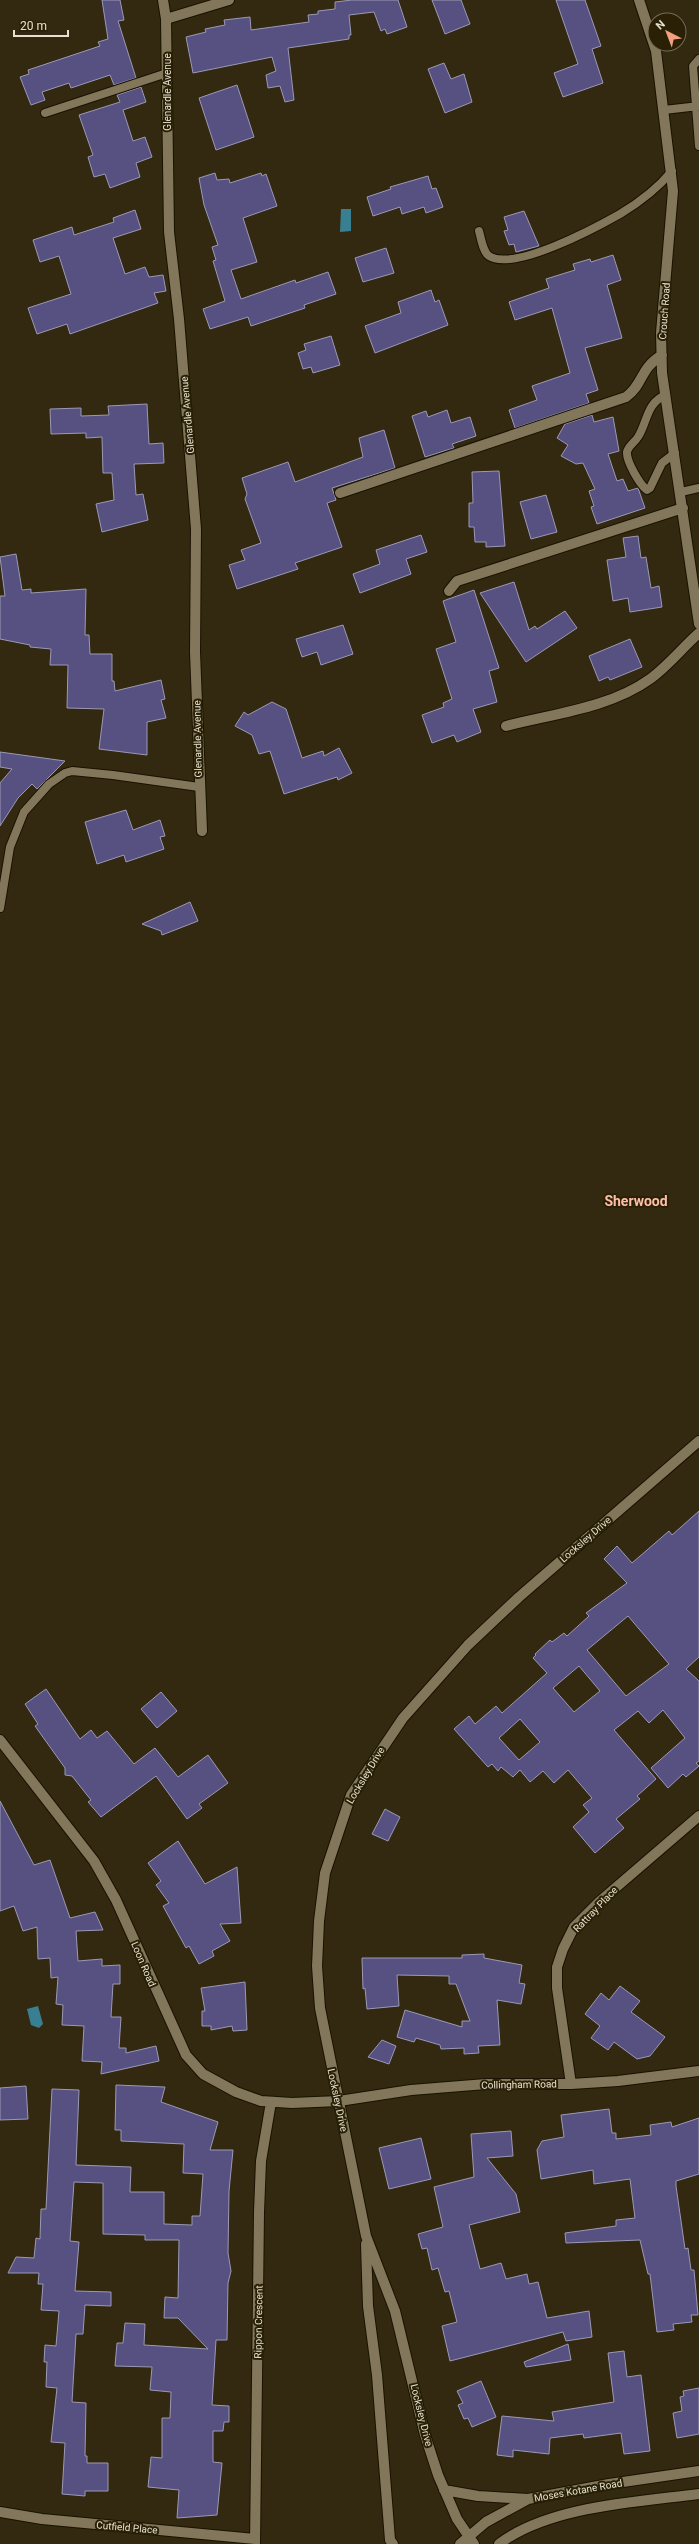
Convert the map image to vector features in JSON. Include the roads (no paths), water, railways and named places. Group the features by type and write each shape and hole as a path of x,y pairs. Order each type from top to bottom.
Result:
{"street":[{"name":"Glenardle Avenue","path":"163,0 166,19 171,262 179,319 196,529 195,652 199,787 202,831"},
{"path":"166,19 229,0"},
{"name":"Crouch Road","path":"639,0 656,51 672,171 673,212 661,333 662,355 666,395 699,624"},
{"path":"340,493 626,396 633,392 648,365 662,355"},
{"path":"449,591 457,581 683,508"},
{"path":"506,726 597,703 632,690 651,679 699,633"},
{"name":"Locksley Drive","path":"391,2543 377,2375 368,2306 366,2236 320,2008 318,1921 325,1874 351,1795 403,1718 468,1644 519,1597 699,1441"},
{"name":"Loon Road","path":"0,1740 94,1861 116,1900 186,2055 194,2065 213,2081 249,2097 271,2102 339,2101"},
{"name":"Rattray Place","path":"571,2084 557,1988 557,1967 563,1949 574,1927 599,1902 699,1816"},
{"name":"Collingham Road","path":"339,2101 411,2090 486,2084 571,2084 699,2071"},
{"name":"Rippon Crescent","path":"255,2541 259,2212 261,2161 271,2102"},
{"name":"Locksley Drive","path":"366,2236 395,2311 425,2435 444,2490 467,2542"},
{"name":"Moses Kotane Road","path":"467,2542 486,2522 528,2499 609,2484 699,2471"},
{"path":"444,2490 478,2496 528,2499"},
{"path":"499,2544 514,2532 544,2519 625,2504 699,2494"},
{"name":"Cutfield Place","path":"0,2512 42,2519 255,2541"}],"lane":[{"path":"699,59 693,66 699,146"},
{"path":"45,113 167,72"},
{"path":"664,110 697,106"},
{"path":"479,231 486,252 490,256 504,260 518,259 582,234 621,213 658,187 672,171"},
{"path":"666,395 653,403 638,436 627,452 628,458 641,486 647,490 650,488 662,463 675,453"},
{"path":"681,492 699,488"},
{"path":"0,908 10,847 24,812 49,784 65,773 72,771 113,775 199,787"}],"water":[{"path":"341,209 351,209 351,231 340,232"},
{"path":"38,2006 43,2024 39,2028 31,2025 27,2009"}],"district":[{"name":"Sherwood","path":"636,1201"}]}
